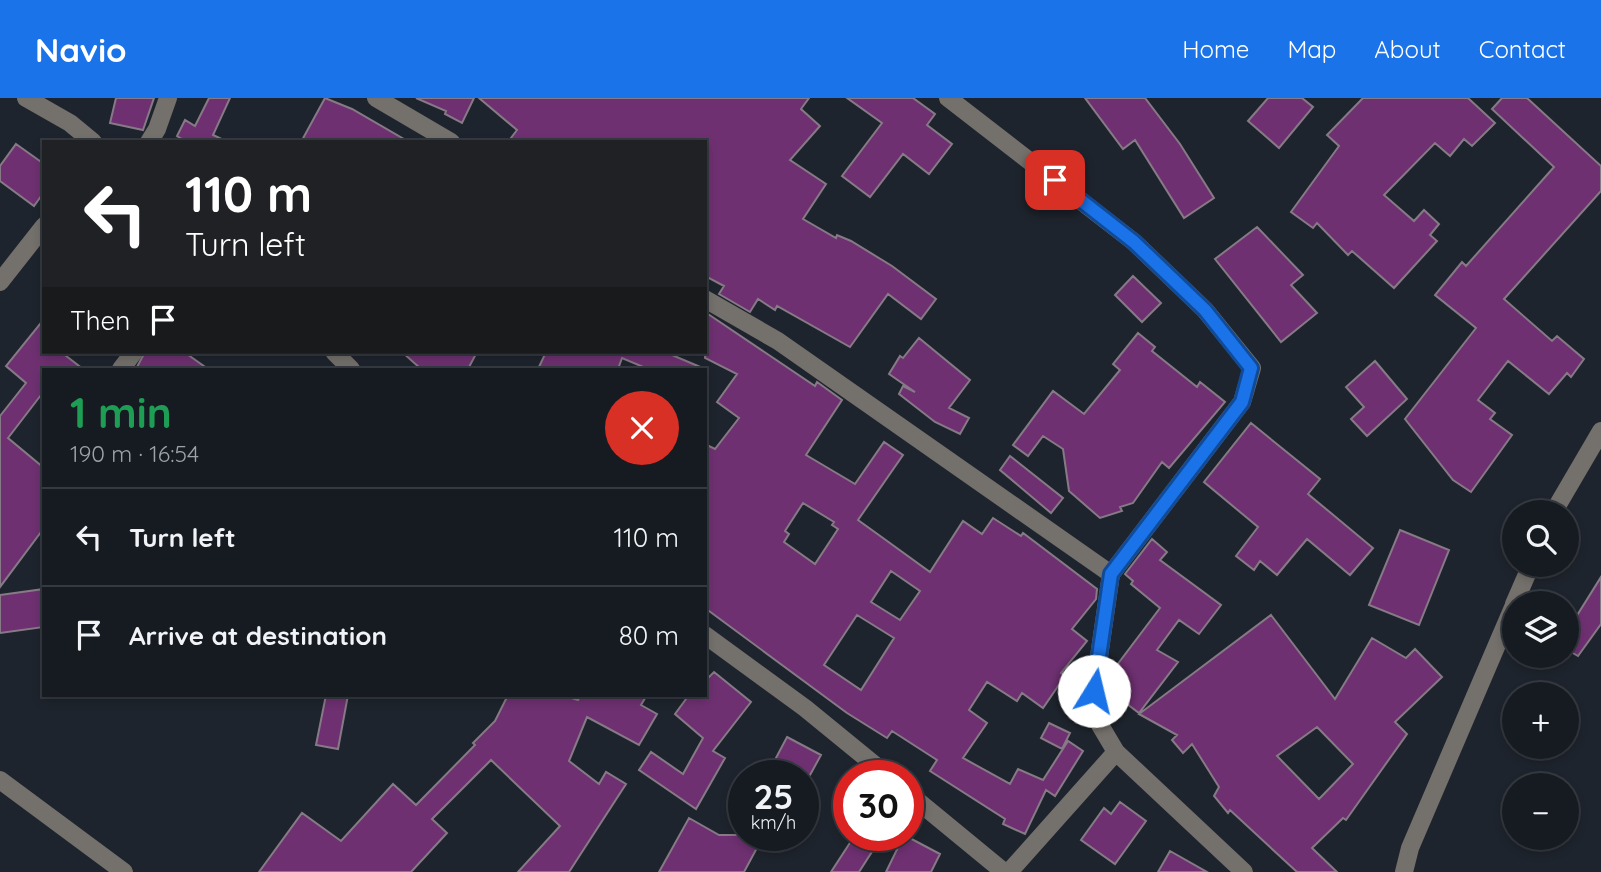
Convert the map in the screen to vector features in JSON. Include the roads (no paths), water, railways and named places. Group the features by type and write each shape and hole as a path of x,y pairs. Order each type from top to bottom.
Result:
{"street":[{"path":"26,98 70,123 91,140"},
{"path":"150,140 157,130 168,98"},
{"path":"376,98 448,140"},
{"path":"948,98 1134,242 1205,310 1251,368 1242,402 1111,574 1094,691 1100,725 1116,752 1244,872"},
{"path":"0,282 42,229"},
{"path":"707,300 778,341 1111,574"},
{"path":"122,368 132,354"},
{"path":"336,354 350,368"},
{"path":"1561,500 1601,431"},
{"path":"1404,872 1410,848 1502,632"},
{"path":"707,636 805,708 869,760"},
{"path":"924,806 1007,872 1116,752"},
{"path":"0,780 124,872"}]}
